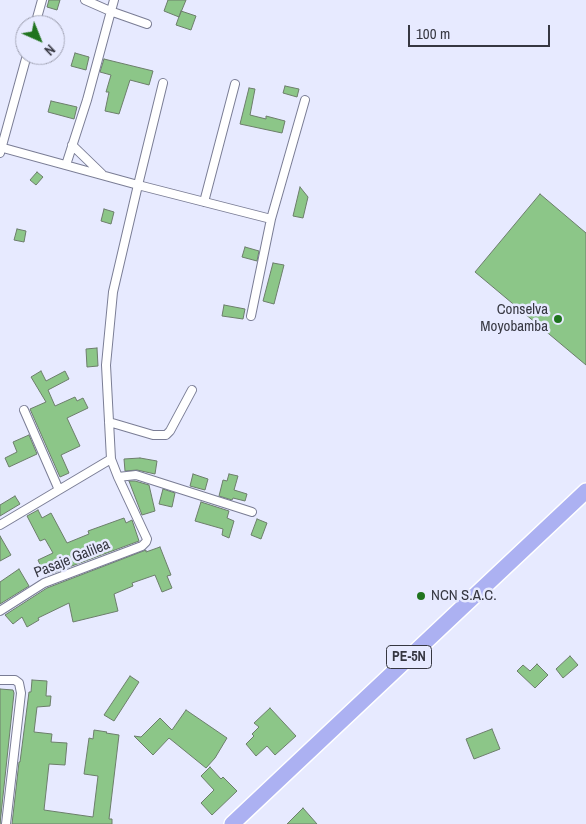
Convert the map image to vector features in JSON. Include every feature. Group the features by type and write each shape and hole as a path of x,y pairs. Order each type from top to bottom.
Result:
{"highway":[{"name":"PE-5N","path":"232,824 586,491"}],"street":[{"path":"38,15 42,0"},
{"path":"85,0 147,24"},
{"path":"66,166 87,100 114,0"},
{"path":"24,65 0,149 271,219"},
{"path":"163,83 113,292 106,365 111,459 118,477 136,475 252,512"},
{"path":"204,202 234,84"},
{"path":"252,316 271,219 305,100"},
{"path":"72,145 103,176"},
{"path":"109,422 153,435 166,435 192,390"},
{"path":"24,410 59,490"},
{"path":"0,525 111,459"},
{"name":"Pasaje Galilea","path":"0,611 44,583 142,546 146,542 147,539 118,477"},
{"path":"0,680 15,680 21,687 6,824"}],"building":[{"path":"49,0 60,0 57,10 47,7"},
{"path":"168,0 186,0 179,17 164,11"},
{"path":"181,11 196,16 191,30 176,25"},
{"path":"75,53 89,57 86,70 71,66"},
{"path":"104,59 153,71 149,85 130,80 119,114 105,111 109,92 106,92 111,75 100,72"},
{"path":"285,86 299,89 297,97 283,93"},
{"path":"249,88 255,89 250,115 266,119 266,116 285,121 282,133 240,124"},
{"path":"51,101 77,107 74,119 48,112"},
{"path":"37,172 43,177 36,185 30,180"},
{"path":"300,187 308,197 303,218 293,216"},
{"name":"Conselva Moyobamba","path":"540,194 586,233 586,365 475,272"},
{"path":"104,209 114,212 111,224 101,221"},
{"path":"17,229 26,231 24,242 14,240"},
{"path":"245,247 259,251 257,261 242,257"},
{"path":"273,263 284,265 274,304 263,301"},
{"path":"224,305 245,309 243,319 222,316"},
{"path":"97,348 98,366 87,367 86,349"},
{"path":"41,371 46,381 65,371 69,379 48,390 55,406 75,397 77,401 83,398 88,408 67,418 80,446 61,455 69,473 60,477 30,409 46,402 31,377"},
{"path":"29,435 37,454 9,467 5,458 17,452 13,442"},
{"path":"140,458 157,461 155,474 137,470 125,471 124,459"},
{"path":"193,474 208,479 205,490 190,486"},
{"path":"229,474 238,476 234,490 247,494 245,501 219,496 223,480 227,481"},
{"path":"129,481 149,485 155,511 142,515"},
{"path":"163,489 175,493 172,507 159,504"},
{"path":"15,496 20,504 0,516 0,505"},
{"path":"201,502 229,511 227,518 234,521 229,538 222,535 223,529 195,521"},
{"path":"38,510 42,518 51,513 67,543 89,534 88,531 124,518 126,523 132,520 139,541 45,576 38,560 53,553 45,539 40,541 27,516"},
{"path":"257,519 267,523 261,539 251,535"},
{"path":"0,536 11,555 0,561"},
{"path":"160,547 171,575 167,576 172,588 162,592 155,575 132,583 133,586 114,594 118,611 73,622 69,603 38,618 39,620 27,627 22,617 13,624 5,615 47,588 146,550 146,552"},
{"path":"19,569 29,586 0,604 0,582"},
{"path":"570,656 578,665 563,678 556,669"},
{"path":"537,664 548,675 535,688 517,671 523,665 530,671"},
{"path":"130,676 139,682 114,721 104,715"},
{"path":"32,680 47,681 46,696 51,696 50,706 37,707 34,732 52,734 51,742 67,743 65,765 49,764 44,810 93,817 98,776 84,774 89,738 93,739 94,730 107,732 119,735 109,819 112,819 112,824 12,824 19,762"},
{"path":"0,689 13,690 14,693 0,824"},
{"path":"270,708 296,736 275,755 267,746 256,756 246,744 259,727 254,723"},
{"path":"186,710 227,738 215,758 206,768 169,738 153,755 134,736 141,737 160,718 172,730"},
{"path":"492,729 500,749 474,759 466,739"},
{"path":"210,767 221,779 223,777 237,791 212,815 201,803 214,790 201,776"},
{"path":"303,808 317,824 287,824"}],"place":[{"name":"Conselva Moyobamba","path":"558,319"},
{"name":"NCN S.A.C.","path":"421,596"}]}
